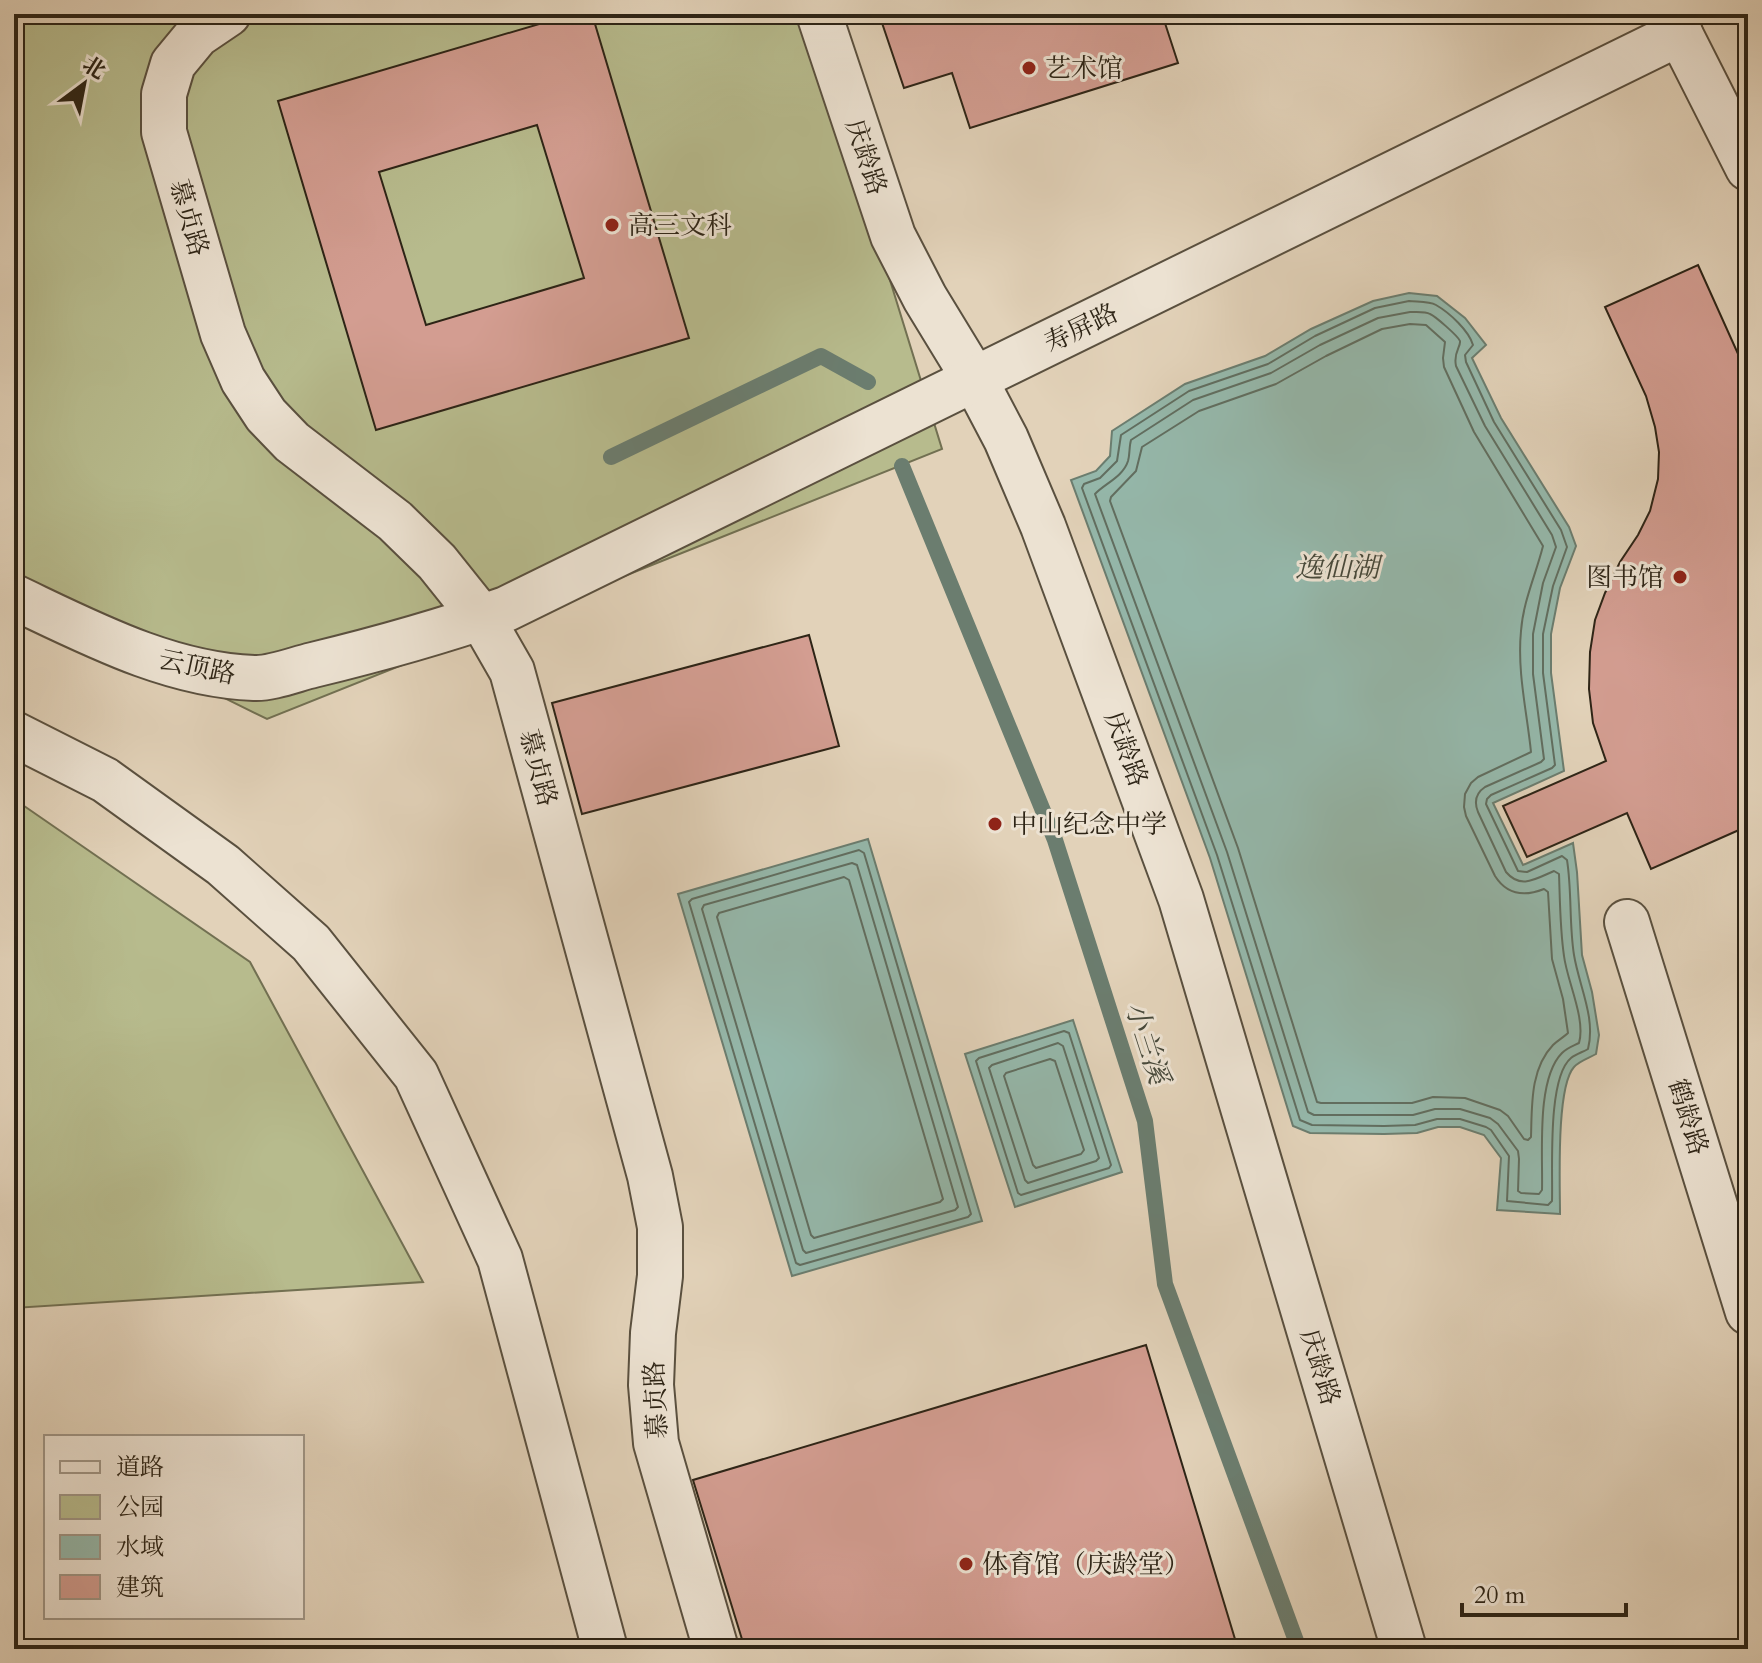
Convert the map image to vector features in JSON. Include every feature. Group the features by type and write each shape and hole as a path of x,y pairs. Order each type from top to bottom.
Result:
{"street":[{"name":"慕贞路","path":"228,14 197,35 173,64 164,94 164,132 223,334 243,380 266,415 292,442 395,521 437,562 481,617 512,671 650,1176 660,1227 660,1276 651,1385 656,1443 716,1649"},
{"name":"庆龄路","path":"819,14 893,236 1006,439 1043,526 1181,899 1404,1649"},
{"name":"寿屏路","path":"481,617 506,609 975,380 1675,24"},
{"path":"1675,24 1748,168"},
{"name":"云顶路","path":"14,597 89,633 152,658 206,674 258,679 368,652 481,617"},
{"path":"14,734 105,780 223,865 311,943 416,1075 500,1259 605,1649"},
{"name":"鹤龄路","path":"1627,922 1748,1312"}],"green space":[{"path":"14,14 808,14 942,449 267,719 14,594"},
{"path":"14,799 250,962 423,1282 14,1308"}],"water":[{"name":"逸仙湖","path":"1409,293 1437,296 1465,318 1486,345 1472,358 1501,418 1569,527 1576,546 1560,588 1551,634 1551,673 1564,771 1493,803 1523,865 1573,843 1582,955 1599,1035 1596,1054 1574,1067 1564,1094 1560,1137 1560,1214 1497,1210 1501,1158 1484,1135 1460,1127 1384,1134 1310,1133 1293,1126 1210,858 1071,480 1096,471 1110,456 1112,431 1185,384 1265,356 1311,329 1373,301"},
{"path":"868,839 982,1221 792,1276 678,894"},
{"path":"1073,1020 1122,1172 1015,1207 965,1054"}],"building":[{"name":"高三文科","path":"573,14 592,14 689,338 376,430 278,101","holes":["537,125 584,278 426,325 379,172"]},
{"name":"艺术馆","path":"879,14 1162,14 1178,63 970,128 952,73 904,88"},
{"name":"图书馆","path":"1698,265 1748,376 1748,826 1651,869 1627,813 1527,857 1503,806 1606,761 1593,723 1589,689 1595,620 1620,562 1650,511 1658,479 1659,452 1646,396 1605,307"},
{"path":"809,635 839,746 582,814 552,703"},
{"name":"体育馆（庆龄堂）","path":"1146,1345 1238,1649 745,1649 693,1480"}],"waterway":[{"path":"611,457 821,356 868,382"},
{"name":"小兰溪","path":"902,466 1055,840 1145,1121 1165,1284 1299,1649"}],"place":[{"name":"艺术馆","path":"1029,68"},
{"name":"高三文科","path":"612,225"},
{"name":"图书馆","path":"1680,577"},
{"name":"中山纪念中学","path":"995,824"},
{"name":"体育馆（庆龄堂）","path":"966,1564"}]}
